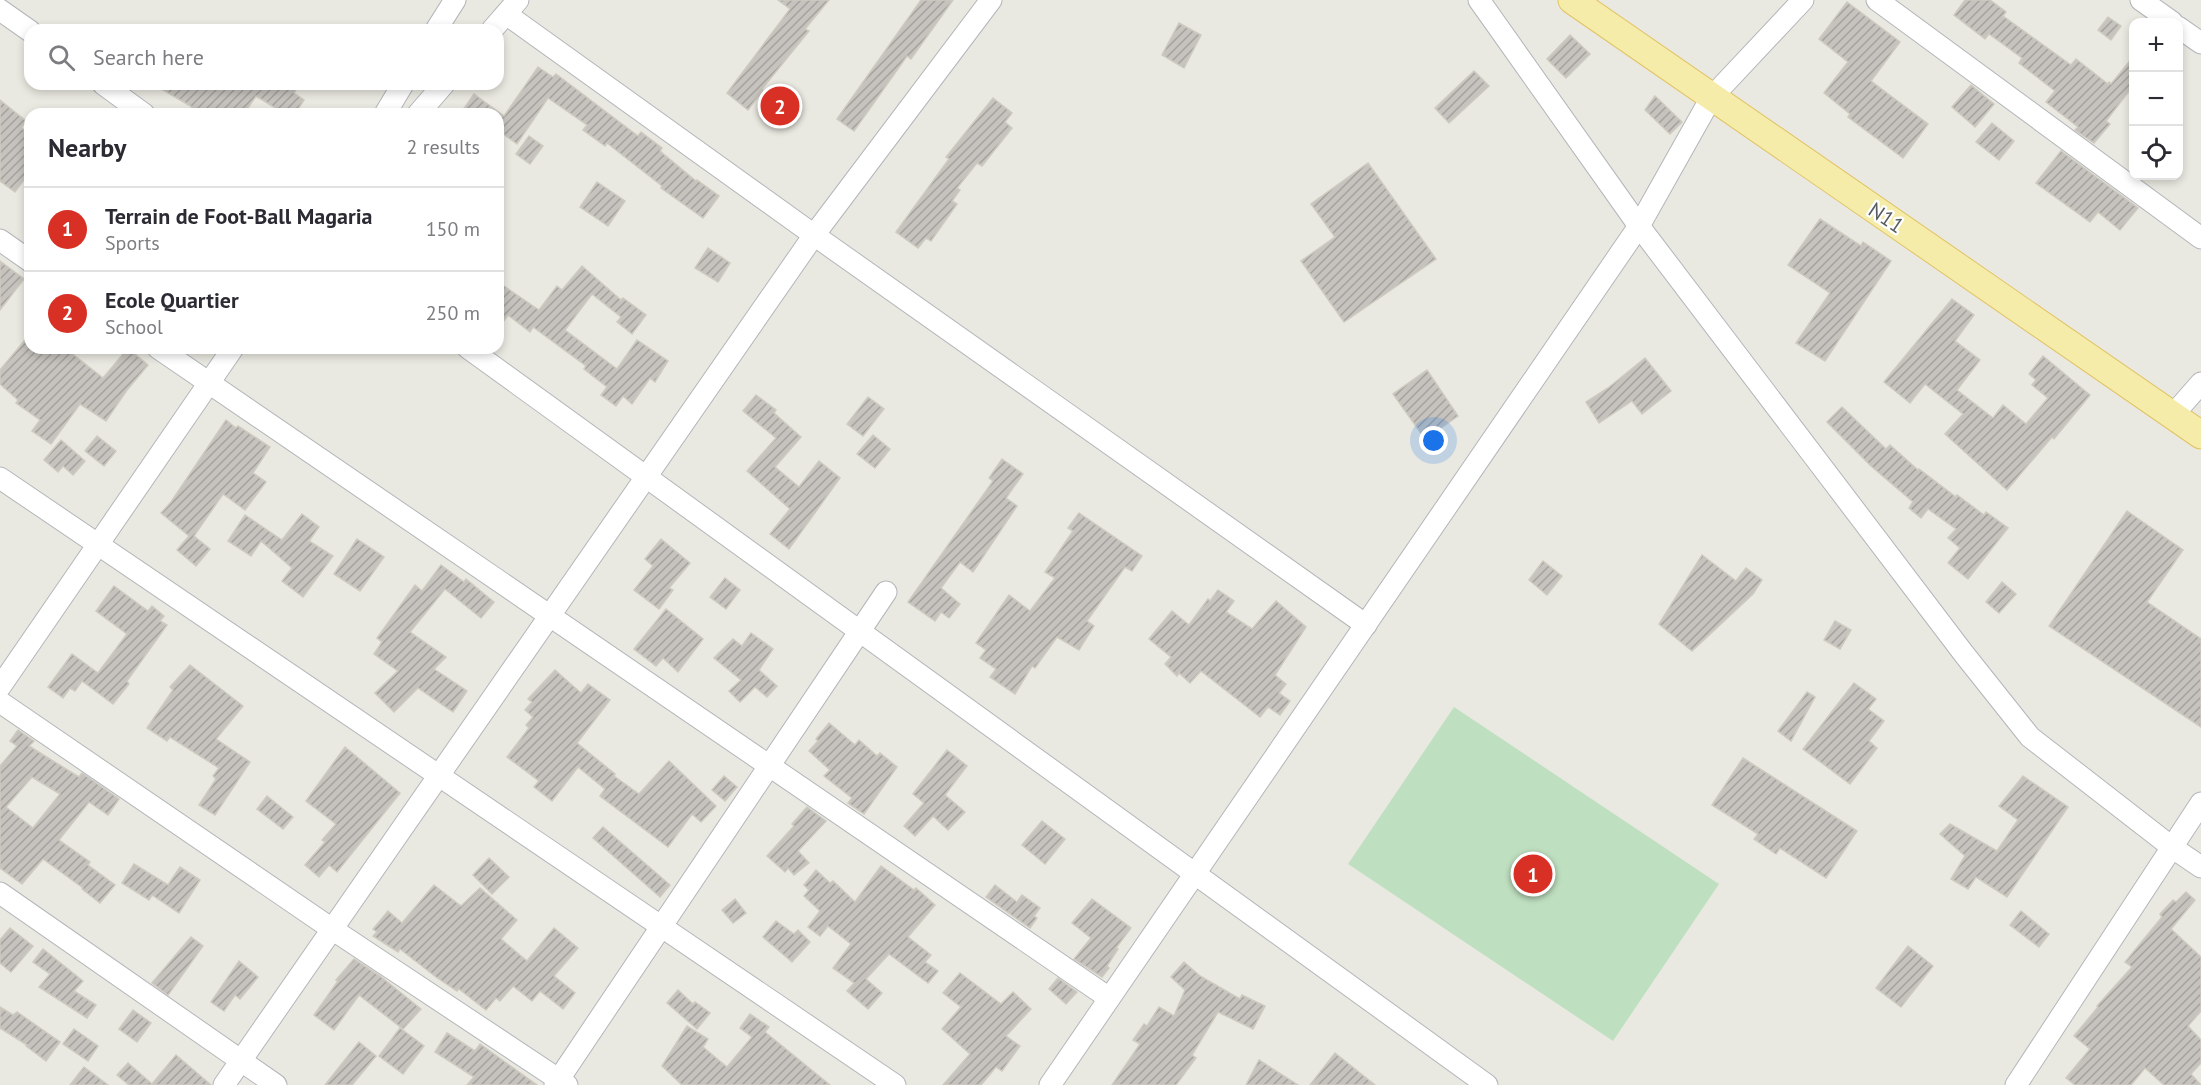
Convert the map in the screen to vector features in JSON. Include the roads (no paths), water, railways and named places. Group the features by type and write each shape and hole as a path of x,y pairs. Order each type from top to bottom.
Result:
{"main road":[{"name":"N11","path":"1572,0 2201,435"}],"street":[{"path":"440,24 455,0"},
{"path":"224,1085 814,235 991,0"},
{"path":"1479,0 1639,226 1964,654 2030,737 2172,848 2201,867"},
{"path":"1050,1085 1639,226 1711,98 1803,0"},
{"path":"1877,0 2201,238"},
{"path":"2141,0 2166,18"},
{"path":"497,24 512,7 814,235 1366,625"},
{"path":"0,10 24,27"},
{"path":"2183,30 2201,43"},
{"path":"111,90 136,108"},
{"path":"389,108 399,90"},
{"path":"423,108 439,90"},
{"path":"0,240 24,257"},
{"path":"167,354 1109,998"},
{"path":"0,687 229,354"},
{"path":"476,354 1487,1085"},
{"path":"2173,415 2201,383"},
{"path":"0,478 895,1085"},
{"path":"0,702 560,1083 858,630 886,592"},
{"path":"2016,1085 2201,802"},
{"path":"0,893 276,1085"}],"place":[{"name":"Ecole Quartier","path":"780,106"},
{"name":"Terrain de Foot-Ball Magaria","path":"1533,874"}]}
